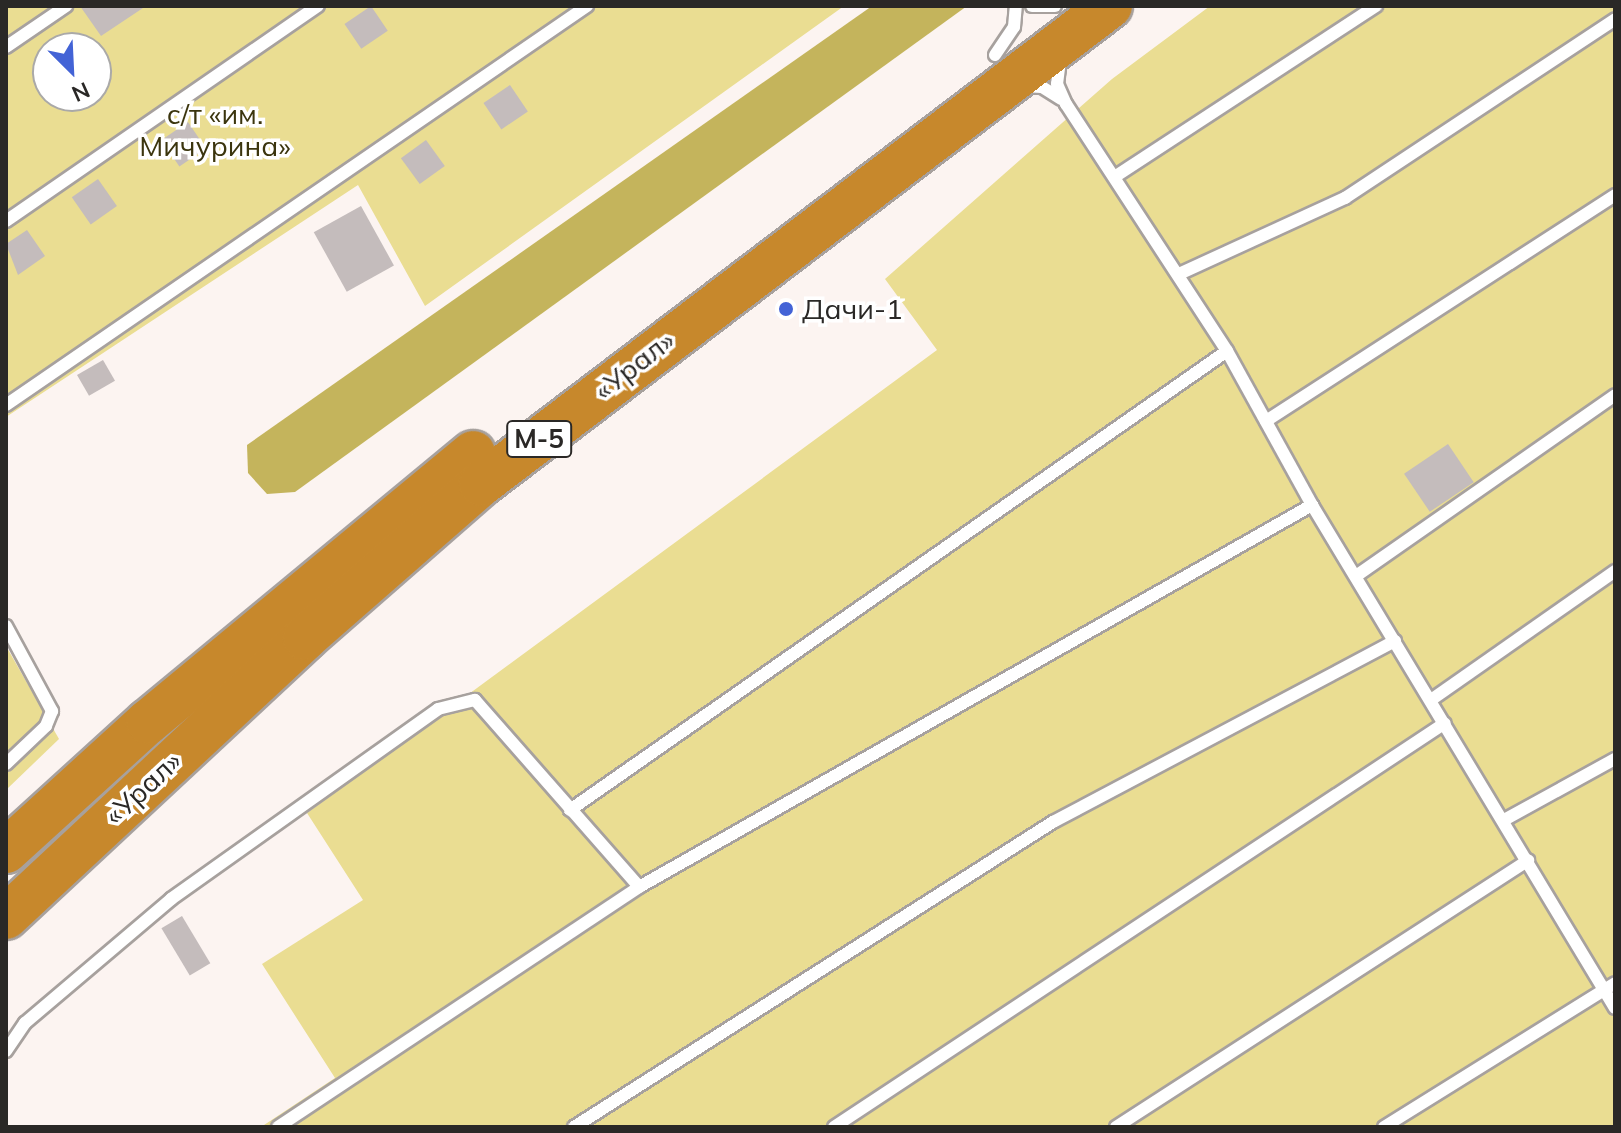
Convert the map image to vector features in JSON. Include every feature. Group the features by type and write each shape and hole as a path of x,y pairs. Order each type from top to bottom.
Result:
{"highway":[{"name":"«Урал»","path":"6,917 305,638 481,484 1064,15 1110,6"},
{"name":"«Урал»","path":"6,851 148,722 463,460 993,75"}],"lane":[{"path":"6,47 66,6"},
{"path":"6,221 318,6"},
{"path":"6,405 587,6"},
{"path":"1016,6 1014,27 993,75 1034,86 1066,104"},
{"path":"1032,6 1064,15 1057,76 1066,104 1116,176 1227,351 1312,505 1528,860 1609,985 1615,1008"},
{"path":"1116,176 1376,6"},
{"path":"1179,274 1345,198 1615,19"},
{"path":"1266,421 1615,195"},
{"path":"570,810 1227,351"},
{"path":"1356,576 1615,395"},
{"path":"278,1127 639,887 1312,505"},
{"path":"1431,700 1615,571"},
{"path":"6,626 52,711 46,726 6,764"},
{"path":"574,1127 1053,822 1395,641"},
{"path":"6,1051 25,1023 171,899 438,709 475,700 639,887"},
{"path":"834,1127 1445,723"},
{"path":"1504,820 1615,759"},
{"path":"1116,1127 1528,860"},
{"path":"1384,1127 1609,985"}],"green space":[{"name":"с/т «им. Мичурина»","path":"6,6 844,6 425,306 358,185 6,417"},
{"path":"1210,6 1615,6 1615,1127 261,1127 335,1078 262,964 363,900 307,813 937,350 885,279 1112,79"},
{"path":"6,646 59,739 6,790"}],"shaded area":[{"path":"872,6 967,6 295,492 267,494 248,473 247,445"}],"building":[{"path":"80,6 146,6 107,32 98,32"},
{"path":"371,6 388,31 361,49 344,24"},
{"path":"510,85 528,112 501,129 483,103"},
{"path":"188,122 206,149 179,166 161,140"},
{"path":"426,140 445,166 420,184 401,158"},
{"path":"98,179 117,206 91,224 72,197"},
{"path":"361,206 394,265 347,292 314,232"},
{"path":"27,230 45,256 18,275 6,244"},
{"path":"103,360 115,381 89,396 77,375"},
{"path":"1448,444 1474,482 1430,512 1404,474"},
{"path":"182,916 210,963 190,976 161,928"}],"place":[{"name":"Дачи-1","path":"786,309"}]}
